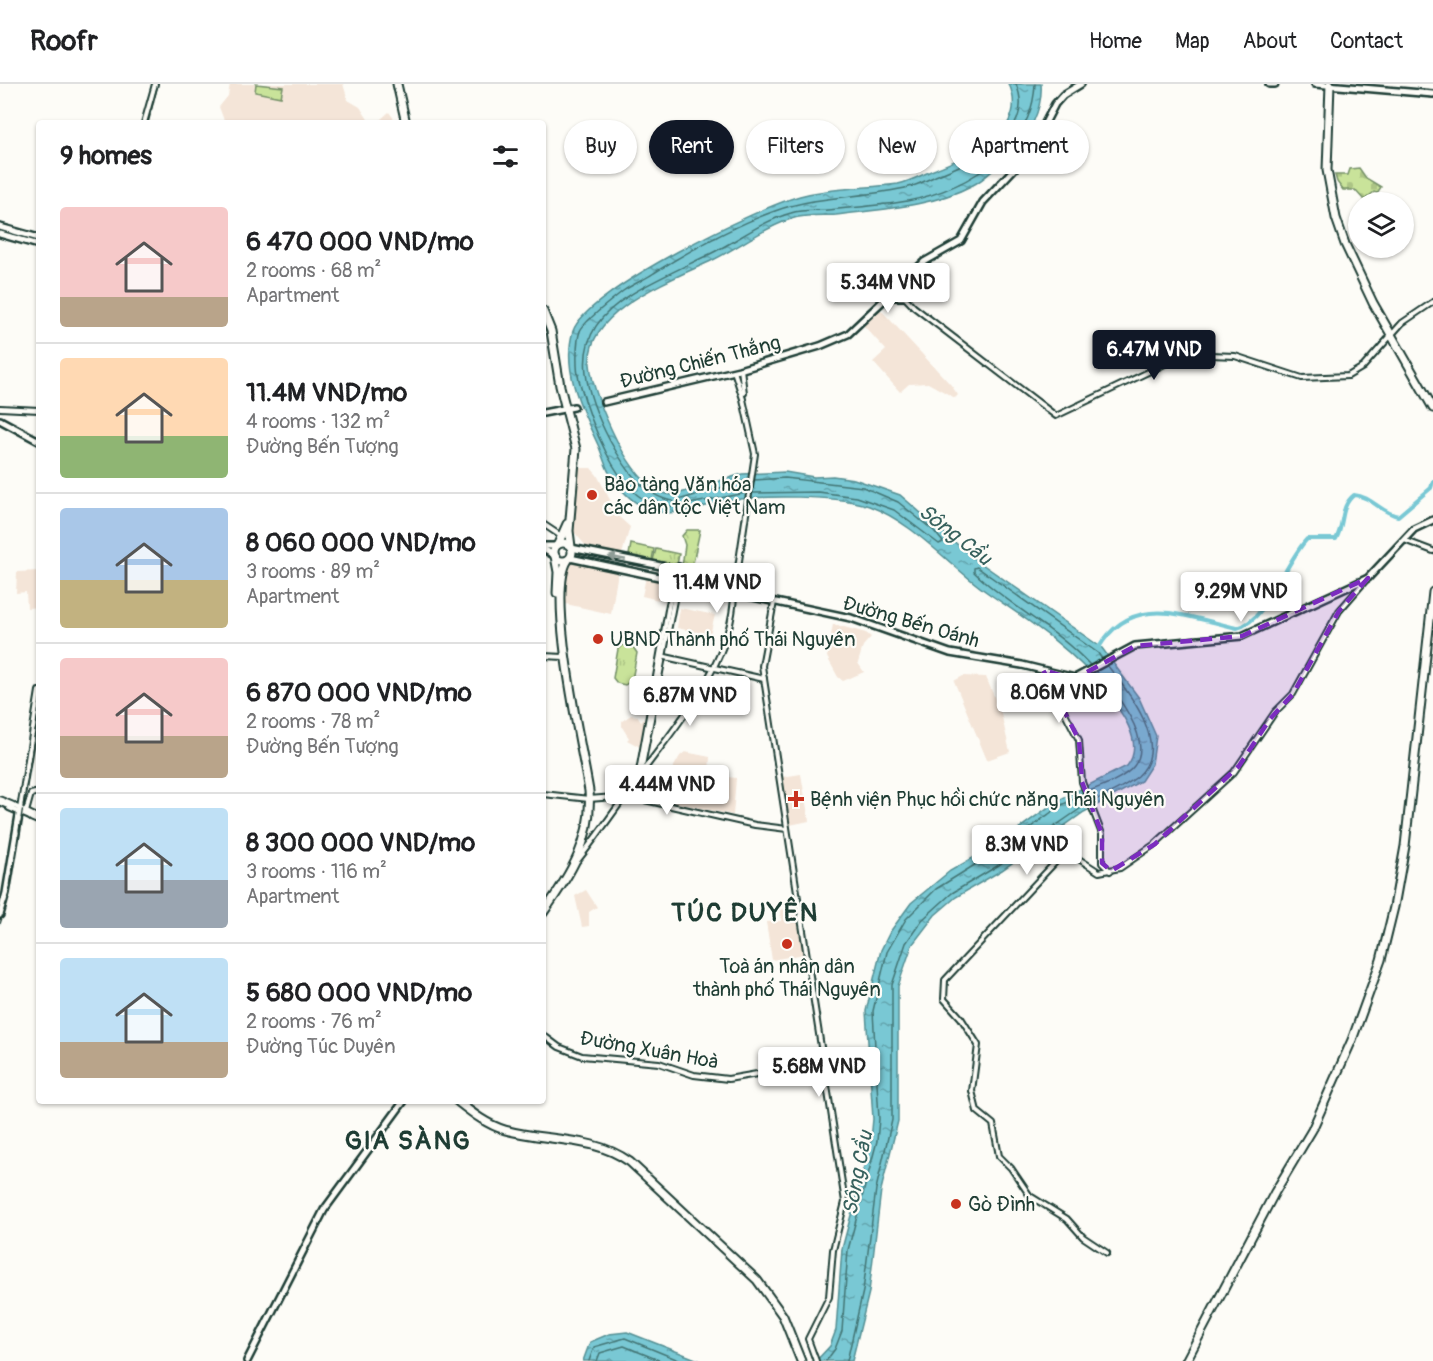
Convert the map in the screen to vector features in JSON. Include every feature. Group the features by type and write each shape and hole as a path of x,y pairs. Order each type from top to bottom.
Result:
{"highway":[{"path":"397,84 406,120"},
{"path":"1336,85 1330,170 1335,204 1348,242 1392,332 1433,408"},
{"path":"546,319 553,338 563,398 576,449 569,531 571,547 563,572 561,613 588,799 584,846 576,863 546,907"},
{"path":"1392,332 1433,402"},
{"path":"567,408 573,462 567,526 557,545 555,556 558,572 557,617 588,799"},
{"path":"557,545 566,543 571,547"},
{"path":"555,556 562,561 569,559"},
{"path":"1400,881 1433,592"},
{"path":"1187,1361 1304,1152 1342,1073 1381,968 1410,830 1433,608"},
{"path":"0,802 12,807"},
{"path":"546,906 584,846"},
{"path":"464,1104 501,1129 590,1143 615,1152 630,1162 757,1280 783,1316 802,1361"}],"main road":[{"name":"Đường Chiến Thắng","path":"604,402 741,369 837,340 856,328 924,262 961,241 979,207 1030,152 1055,104 1063,95 1082,84"},
{"path":"1269,84 1275,84"},
{"path":"1315,84 1433,94"},
{"path":"0,227 36,237"},
{"path":"0,234 36,244"},
{"path":"889,297 904,297 903,283"},
{"path":"546,411 567,408"},
{"path":"0,420 36,439"},
{"path":"1368,578 1418,526 1433,520"},
{"path":"546,547 557,545"},
{"path":"571,547 736,581 734,593"},
{"path":"546,550 555,556"},
{"name":"Đường Bến Oánh","path":"569,559 860,621 950,653 1043,669 1073,678 1142,645 1242,636 1368,578"},
{"path":"10,826 17,827 32,816"},
{"path":"0,915 8,885 17,827"},
{"path":"0,884 8,885"},
{"path":"245,1361 317,1216 400,1104"}],"street":[{"path":"145,120 155,84"},
{"path":"897,290 1056,417 1186,354 1235,356 1302,378 1346,376 1363,367 1392,332 1433,302"},
{"path":"736,581 754,456 741,369"},
{"path":"734,371 744,399"},
{"path":"0,408 36,410"},
{"path":"546,526 562,536"},
{"path":"1404,540 1433,551"},
{"path":"596,563 598,554"},
{"path":"645,574 647,564"},
{"path":"640,774 679,570"},
{"path":"1107,1253 1083,1237 1067,1219 1030,1196 1011,1168 999,1156 993,1124 977,1111 972,1091 978,1045 961,1018 944,999 945,980 1063,854 1068,852 1099,872 1110,871 1130,862 1155,844 1239,766 1270,719 1293,694 1339,611 1368,578"},
{"path":"584,846 627,796 640,774 688,712 723,641 734,593"},
{"path":"774,602 762,659 764,679 825,1060 845,1202 833,1250 830,1293 816,1326 808,1338 815,1359"},
{"path":"546,656 564,657"},
{"path":"661,656 764,679"},
{"path":"1043,669 1079,740 1084,786 1103,837 1102,863 1110,871"},
{"path":"637,780 648,728"},
{"path":"32,816 36,745"},
{"path":"32,816 31,794 36,793"},
{"path":"546,794 588,799 627,796 755,825 788,829"},
{"path":"0,802 32,816"},
{"name":"Đường Xuân Hoà","path":"546,1037 559,1047 582,1056 659,1063 694,1075 720,1078 748,1077 821,1064 825,1060"}],"highlighted area":[{"path":"1368,578 1339,611 1293,694 1270,719 1239,766 1155,844 1111,871 1102,863 1102,834 1082,782 1079,740 1043,670 1074,679 1135,646 1242,636"}],"shaded area":[{"path":"230,84 343,84 348,100 360,107 368,120 224,120 219,107 228,96"},
{"path":"389,112 395,120 380,120"},
{"path":"880,309 951,385 958,395 955,398 928,383 909,384 900,392 873,362 886,350 863,325"},
{"name":"Bảo tàng Văn hóa các dân tộc Việt Nam","path":"579,468 591,468 619,517 630,527 622,554 586,546 574,532"},
{"path":"573,563 618,572 611,614 566,604 564,598 566,568"},
{"path":"36,571 36,607 27,608 26,592 16,593 17,572"},
{"path":"646,577 662,581 658,600 642,596"},
{"path":"680,608 715,615 710,635 677,628"},
{"path":"833,624 866,633 871,637 863,646 858,663 864,672 843,681 838,677 827,657"},
{"path":"963,676 986,677 1001,713 1010,752 987,760 954,681"},
{"path":"631,715 638,716 641,722 647,716 640,747 627,740 629,738 622,727 622,721"},
{"path":"685,752 710,757 709,775 736,778 733,815 664,800 673,768"},
{"name":"Bệnh viện Phục hồi chức năng Thái Nguyên","path":"801,774 809,821 790,825 782,777"},
{"path":"586,890 597,907 589,912 589,926 582,927 575,896"},
{"path":"795,907 804,954 772,960 766,922 781,921 780,910"}],"green space":[{"path":"256,84 283,87 281,97 255,92"},
{"path":"1359,168 1366,178 1381,187 1378,192 1343,190 1335,175 1348,175 1350,169"},
{"path":"687,530 700,530 692,568 682,567 685,545 682,536"},
{"path":"631,544 654,549 652,560 629,555"},
{"path":"656,549 679,554 677,565 653,560"},
{"path":"623,645 633,647 637,653 632,680 625,685 617,683 613,678 618,649"}],"water":[{"name":"Sông Cầu","path":"1009,84 1041,84 1040,103 1035,120 1008,120 1013,101"},
{"name":"Sông Cầu","path":"949,163 949,174 988,174 978,182 957,192 924,203 836,215 802,216 781,223 634,299 601,328 592,345 590,364 604,414 617,441 640,476 655,489 674,495 742,474 785,472 814,477 833,476 854,479 900,495 972,557 1102,648 1139,698 1156,736 1152,764 1141,781 1084,812 1002,870 956,897 935,915 912,945 898,986 898,1121 881,1190 869,1292 852,1361 816,1361 830,1346 836,1330 842,1249 871,1140 873,1119 866,1011 881,950 890,932 911,903 950,871 999,843 1057,801 1127,766 1134,746 1132,736 1122,714 1103,688 1064,648 974,582 902,523 869,506 819,498 778,497 727,501 688,511 668,513 648,509 638,504 619,487 606,467 576,391 570,361 570,346 573,331 585,314 609,294 640,273 715,232 782,202 804,195 898,184 925,174 937,174 937,169"},
{"path":"627,1332 701,1361 583,1361 590,1342 609,1334"}],"waterway":[{"path":"1098,649 1111,631 1126,620 1143,614 1178,614 1237,628 1248,623 1267,603 1307,539 1336,539 1346,505 1354,495 1366,498 1386,512 1398,516 1431,488 1433,482"}],"railway":[{"path":"149,120 158,84"},
{"path":"0,924 9,893 36,726"}],"place":[{"name":"Bảo tàng Văn hóa các dân tộc Việt Nam","path":"592,495"},
{"name":"UBND Thành phố Thái Nguyên","path":"598,639"},
{"name":"Bệnh viện Phục hồi chức năng Thái Nguyên","path":"796,799"},
{"name":"Toà án nhân dân thành phố Thái Nguyên","path":"787,944"},
{"name":"Gò Đình","path":"956,1204"}],"district":[{"name":"TÚC DUYÊN","path":"745,913"},
{"name":"GIA SÀNG","path":"408,1141"}]}
